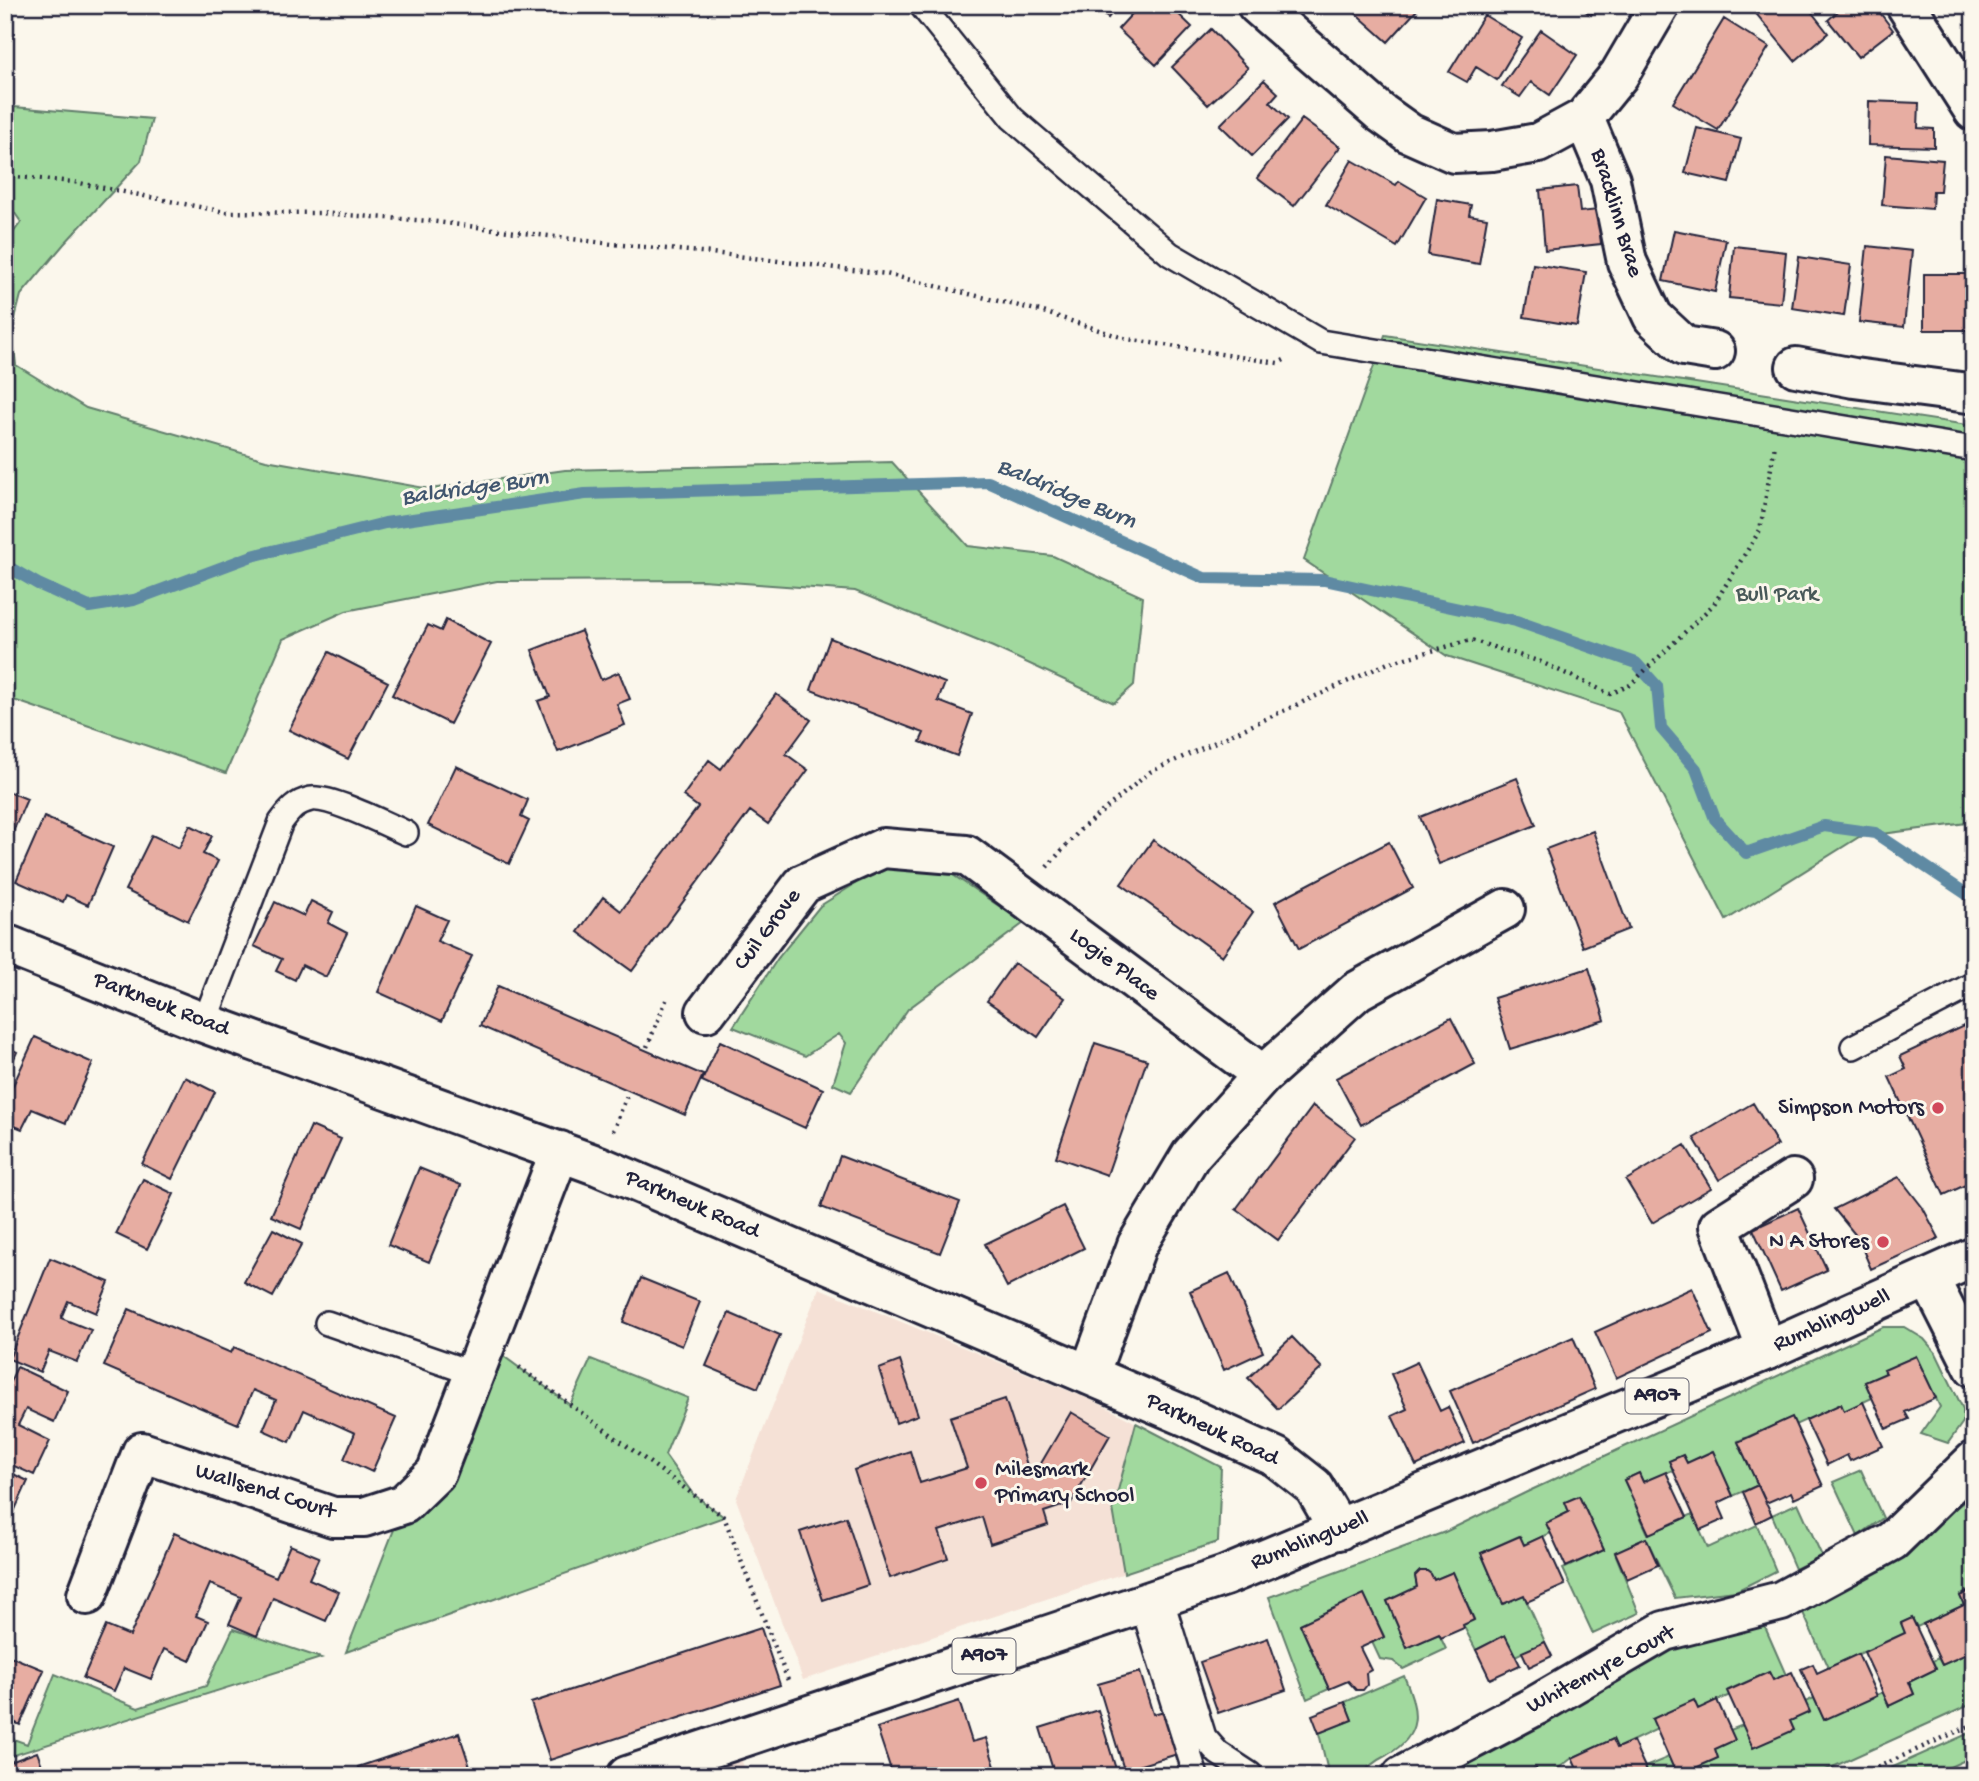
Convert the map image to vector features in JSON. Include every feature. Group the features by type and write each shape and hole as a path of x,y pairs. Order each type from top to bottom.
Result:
{"street":[{"path":"1257,5 1381,113 1409,133 1454,153 1492,151 1538,143 1584,118 1619,75 1660,5"},
{"path":"1906,5 1974,111"},
{"name":"Bracklinn Brae","path":"1584,118 1610,180 1627,262 1653,317 1684,346 1714,351"},
{"path":"1796,367 1854,378 1968,393 1974,391"},
{"name":"Cuil Grove","path":"706,1012 803,884 883,848 966,855"},
{"name":"Logie Place","path":"966,855 1263,1075"},
{"path":"1089,1375 1137,1245 1191,1155 1263,1075 1357,991 1505,909"},
{"name":"Parkneuk Road","path":"5,943 204,1023 560,1151 1276,1457 1314,1487 1339,1530"},
{"name":"Wallsend Court","path":"88,1595 142,1452 333,1517 364,1517 404,1504 436,1473 560,1151"},
{"path":"1767,1350 1719,1226 1793,1179"},
{"name":"Rumblingwell","path":"627,1776 1225,1576 1767,1350 1974,1257"},
{"path":"1930,1278 1974,1367"},
{"name":"Whitemyre Court","path":"1402,1776 1535,1706 1664,1631 1781,1601 1892,1541 1974,1461"}],"lane":[{"path":"921,5 1012,118 1170,254 1321,342 1974,449"},
{"path":"204,1023 281,822 293,806 312,799 331,802 406,833"},
{"path":"1853,1047 1974,984"},
{"path":"327,1323 481,1359"},
{"path":"1152,1601 1204,1737 1218,1753 1250,1774"},
{"path":"1152,1601 1196,1776"}],"path":[{"path":"5,176 74,182 225,212 319,213 429,221 886,274 1040,311 1127,339 1278,363 1321,342"},
{"path":"1021,897 1081,829 1150,772 1388,663 1471,640 1541,662 1610,694 1630,685 1714,604 1760,530 1780,418"},
{"path":"481,1359 724,1517 802,1716"},
{"path":"1858,1776 1974,1724"}],"shaded area":[{"name":"Milesmark Primary School","path":"819,1288 1096,1402 1221,1467 1218,1542 803,1680 736,1499"},
{"path":"735,1741 747,1776 627,1776"}],"green space":[{"path":"14,107 152,119 141,161 21,295 12,330 16,365 86,408 266,460 430,489 565,470 892,462 968,546 1053,556 1143,597 1134,685 1114,703 993,647 855,591 702,580 497,581 346,611 283,639 226,773 5,697 5,244 21,222 5,199 5,145"},
{"name":"Bull Park","path":"1385,335 1974,426 1974,822 1859,837 1726,920 1619,712 1447,656 1304,560"},
{"path":"862,864 922,864 950,873 1024,923 908,1009 851,1092 833,1084 846,1043 839,1034 805,1056 733,1027 778,958 820,906 856,883"},
{"path":"1883,1327 1904,1327 1924,1339 1936,1353 1963,1409 1963,1422 1948,1443 1921,1434 1940,1407 1916,1356 1865,1382 1872,1398 1844,1411 1841,1404 1795,1425 1791,1418 1738,1441 1758,1485 1733,1496 1712,1451 1687,1463 1683,1455 1669,1461 1673,1470 1643,1482 1639,1473 1624,1480 1648,1534 1693,1514 1708,1548 1757,1525 1776,1571 1736,1591 1675,1598 1646,1538 1615,1553 1639,1613 1593,1634 1563,1569 1604,1550 1579,1496 1565,1502 1569,1512 1546,1523 1551,1533 1524,1545 1519,1536 1481,1553 1503,1603 1524,1595 1545,1642 1515,1656 1505,1636 1476,1650 1463,1625 1474,1619 1453,1572 1434,1580 1427,1571 1420,1571 1415,1576 1417,1587 1387,1601 1407,1648 1439,1634 1446,1649 1403,1669 1393,1661 1380,1659 1372,1642 1384,1636 1364,1595 1300,1624 1329,1689 1307,1699 1269,1597 1445,1532"},
{"path":"487,1344 570,1405 591,1359 688,1398 665,1455 693,1494 724,1517 346,1652 404,1504"},
{"path":"1136,1423 1221,1467 1218,1542 1124,1573 1113,1509"},
{"path":"1861,1470 1883,1518 1858,1536 1833,1482"},
{"path":"1974,1494 1974,1583 1971,1590 1960,1596 1964,1605 1917,1627 1912,1618 1901,1623 1905,1633 1828,1668 1799,1604 1935,1524"},
{"path":"1798,1503 1822,1556 1795,1569 1772,1515"},
{"path":"1761,1618 1786,1675 1773,1680 1769,1672 1728,1690 1730,1695 1617,1748 1613,1739 1541,1776 1535,1768 1518,1776 1426,1776 1653,1652"},
{"path":"233,1629 321,1658 5,1758 5,1736 27,1744 55,1674 138,1708 206,1686"},
{"path":"1971,1652 1974,1657 1974,1703 1813,1776 1678,1776 1718,1758 1715,1749 1734,1740 1730,1730 1743,1725 1793,1730 1790,1721 1805,1702 1814,1698 1824,1719 1883,1692 1889,1706 1914,1694 1909,1682 1936,1669 1933,1661 1938,1658 1942,1665"},
{"path":"1404,1676 1415,1711 1415,1721 1407,1739 1373,1764 1362,1776 1329,1776 1319,1733 1352,1720 1345,1702"},
{"path":"1974,1731 1974,1756 1930,1776 1873,1776"},
{"path":"1669,1757 1678,1776 1649,1776 1645,1767"}],"building":[{"path":"1091,5 1118,5 1108,18"},
{"path":"1140,5 1169,5 1192,27 1156,65 1118,29"},
{"path":"1356,5 1412,5 1417,10 1388,42 1352,10"},
{"path":"1577,5 1598,5 1591,15"},
{"path":"1759,5 1806,5 1828,33 1795,61 1753,10"},
{"path":"1845,5 1874,5 1893,30 1858,57 1828,20"},
{"path":"1484,15 1522,38 1497,80 1476,67 1467,82 1449,72"},
{"path":"1724,19 1769,47 1718,130 1673,103"},
{"path":"1211,29 1248,68 1208,105 1172,67"},
{"path":"1541,30 1577,55 1550,95 1531,82 1520,97 1502,86"},
{"path":"1264,80 1278,93 1270,102 1288,119 1252,156 1220,125"},
{"path":"1869,101 1919,103 1918,128 1934,129 1934,147 1868,145"},
{"path":"1302,119 1340,147 1294,206 1257,178"},
{"path":"1697,128 1741,139 1729,183 1685,173"},
{"path":"1886,155 1943,160 1940,191 1933,191 1932,209 1882,205"},
{"path":"1352,160 1396,185 1399,181 1426,197 1397,247 1326,205"},
{"path":"1577,186 1580,212 1598,210 1601,244 1545,250 1540,190"},
{"path":"1437,199 1471,205 1469,215 1487,218 1479,264 1428,255"},
{"path":"1674,230 1726,240 1715,292 1663,281"},
{"path":"1734,246 1786,252 1781,303 1729,298"},
{"path":"1867,246 1912,251 1904,327 1859,322"},
{"path":"1799,257 1851,265 1844,316 1792,308"},
{"path":"1533,264 1586,272 1577,326 1524,317"},
{"path":"1924,274 1974,274 1974,330 1924,330"},
{"path":"446,620 491,644 450,724 392,695 428,625 441,631"},
{"path":"581,631 601,680 619,672 630,699 617,704 625,725 558,752 538,701 550,697 532,650"},
{"path":"830,638 945,683 938,701 972,714 957,756 920,742 924,733 811,690"},
{"path":"329,652 388,682 348,759 289,730"},
{"path":"776,694 811,720 786,754 808,770 768,824 750,811 632,971 578,932 603,897 621,911 698,807 683,796 709,760 721,769"},
{"path":"456,766 528,800 521,817 529,821 509,864 428,825"},
{"path":"1517,778 1536,825 1439,864 1420,817"},
{"path":"5,790 27,799 5,850"},
{"path":"44,817 113,847 88,905 66,895 63,902 16,881"},
{"path":"190,825 212,836 203,854 218,861 188,921 125,890 152,835 179,848"},
{"path":"1593,831 1629,929 1583,947 1546,849"},
{"path":"1153,840 1253,912 1222,956 1121,884"},
{"path":"1389,842 1413,888 1299,949 1275,902"},
{"path":"311,901 333,912 328,923 347,933 326,977 302,965 295,980 276,971 282,959 254,946 275,902 304,916"},
{"path":"416,906 447,920 437,941 472,956 442,1021 378,992"},
{"path":"1014,963 1065,998 1038,1037 987,1001"},
{"path":"1589,968 1605,1020 1510,1049 1494,998"},
{"path":"498,986 703,1075 685,1115 480,1026"},
{"path":"1451,1018 1475,1064 1361,1125 1336,1078"},
{"name":"Simpson Motors","path":"1974,1021 1974,1138 1969,1140 1974,1151 1974,1181 1944,1195 1889,1077 1906,1069 1900,1056"},
{"path":"35,1037 93,1063 66,1123 32,1109 22,1129 5,1122 5,1103"},
{"path":"720,1041 823,1089 805,1128 702,1081"},
{"path":"1095,1043 1147,1060 1107,1175 1056,1157"},
{"path":"5,1046 17,1052 5,1078"},
{"path":"185,1077 215,1092 172,1179 142,1164"},
{"path":"1753,1103 1778,1145 1719,1180 1694,1138"},
{"path":"1313,1106 1355,1137 1278,1240 1236,1209"},
{"path":"311,1126 341,1139 301,1229 271,1216"},
{"path":"1685,1145 1711,1188 1652,1223 1626,1180"},
{"path":"840,1156 960,1202 940,1253 821,1207"},
{"path":"419,1168 461,1185 429,1262 388,1245"},
{"path":"1899,1177 1923,1208 1939,1238 1871,1269 1858,1238 1834,1209"},
{"path":"143,1179 174,1194 147,1249 116,1234"},
{"path":"1063,1206 1084,1248 1007,1287 985,1244"},
{"path":"1798,1208 1827,1270 1781,1291 1753,1229"},
{"path":"273,1229 302,1244 273,1297 244,1282"},
{"path":"50,1258 109,1282 96,1313 68,1301 61,1318 91,1330 77,1362 49,1351 40,1372 9,1359"},
{"path":"1229,1273 1263,1352 1224,1370 1190,1291"},
{"path":"641,1278 700,1302 682,1346 623,1322"},
{"path":"1692,1288 1712,1333 1616,1378 1595,1332"},
{"path":"129,1309 231,1353 234,1347 396,1418 372,1472 344,1459 355,1433 304,1410 290,1442 263,1430 276,1400 253,1390 238,1424 104,1366"},
{"path":"729,1313 780,1335 758,1388 706,1366"},
{"path":"1292,1337 1322,1368 1278,1409 1248,1378"},
{"path":"1573,1337 1595,1389 1473,1443 1450,1391"},
{"path":"1916,1356 1936,1398 1905,1412 1909,1419 1886,1429 1865,1382"},
{"path":"900,1361 918,1415 896,1423 879,1369"},
{"path":"1417,1362 1440,1411 1448,1407 1465,1443 1416,1466 1392,1416 1407,1409 1391,1374"},
{"path":"17,1367 68,1391 54,1422 26,1409 18,1425 50,1441 34,1475 12,1465 9,1472 28,1481 8,1525 5,1524 5,1392"},
{"path":"1005,1399 1030,1474 1036,1472 1071,1412 1110,1435 1071,1503 1044,1512 1048,1525 990,1544 982,1517 939,1531 948,1558 890,1578 854,1470 910,1451 920,1483 967,1468 950,1417"},
{"path":"1863,1402 1883,1446 1850,1461 1847,1455 1827,1465 1806,1420 1841,1404 1844,1411"},
{"path":"1792,1417 1823,1486 1794,1499 1791,1492 1766,1503 1738,1442"},
{"path":"1713,1451 1733,1496 1718,1503 1725,1519 1700,1530 1669,1461 1683,1455 1687,1463"},
{"path":"1666,1472 1687,1517 1649,1534 1624,1480 1639,1473 1643,1482"},
{"path":"1758,1485 1772,1515 1756,1523 1743,1492"},
{"path":"1579,1496 1604,1550 1566,1567 1546,1523 1569,1512 1565,1502"},
{"path":"846,1517 868,1585 823,1600 800,1532"},
{"path":"174,1533 276,1577 290,1545 319,1557 309,1579 339,1592 326,1621 273,1598 257,1636 229,1624 241,1597 210,1584 196,1616 208,1621 190,1661 164,1649 151,1679 124,1668 114,1691 83,1678 106,1626 130,1636"},
{"path":"1520,1536 1524,1545 1543,1536 1565,1585 1527,1602 1524,1595 1503,1604 1481,1553"},
{"path":"1646,1538 1658,1565 1627,1579 1615,1552"},
{"path":"1420,1571 1427,1571 1434,1580 1453,1572 1474,1620 1463,1625 1464,1628 1441,1638 1439,1634 1407,1648 1387,1601 1417,1587 1415,1576"},
{"path":"1971,1590 1974,1595 1974,1657 1971,1652 1942,1665 1923,1624 1964,1605 1960,1596"},
{"path":"1364,1594 1384,1637 1360,1648 1371,1670 1366,1673 1367,1685 1363,1690 1356,1690 1348,1681 1329,1689 1300,1624"},
{"path":"1912,1618 1936,1669 1909,1682 1914,1694 1889,1706 1864,1652 1905,1633 1901,1623"},
{"path":"761,1628 780,1685 550,1760 531,1703"},
{"path":"1505,1635 1520,1665 1490,1679 1476,1650"},
{"path":"1268,1638 1286,1690 1218,1713 1200,1662"},
{"path":"1545,1642 1552,1656 1529,1667 1522,1652"},
{"path":"5,1654 44,1670 20,1725 5,1718"},
{"path":"1858,1654 1877,1696 1824,1720 1801,1669 1813,1664 1817,1673"},
{"path":"1140,1672 1153,1714 1168,1710 1181,1753 1124,1770 1098,1684"},
{"path":"1769,1672 1773,1680 1792,1672 1810,1712 1790,1721 1794,1730 1753,1748 1727,1691"},
{"path":"1694,1700 1698,1709 1717,1700 1735,1740 1715,1749 1718,1758 1677,1776 1652,1719"},
{"path":"959,1701 972,1742 986,1738 998,1776 873,1776 891,1770 877,1728"},
{"path":"1345,1702 1352,1720 1319,1733 1312,1715"},
{"path":"1098,1710 1118,1776 1055,1776 1040,1728"},
{"path":"459,1733 473,1776 361,1776 358,1767"},
{"path":"1613,1739 1617,1748 1633,1741 1649,1776 1580,1776 1572,1758"},
{"path":"37,1752 46,1776 5,1776 5,1764"},
{"path":"1536,1768 1539,1776 1518,1776"},
{"path":"1556,1770 1558,1776 1541,1776"}],"waterway":[{"name":"Baldridge Burn","path":"5,565 38,584 89,607 134,600 252,556 385,523 585,494 988,482 1204,578 1324,580 1516,621 1636,663 1657,686 1661,728 1696,769 1715,819 1746,853 1824,826 1875,833 1974,901"}],"place":[{"name":"Simpson Motors","path":"1938,1108"},
{"name":"N A Stores","path":"1883,1242"},
{"name":"Milesmark Primary School","path":"981,1483"}]}
